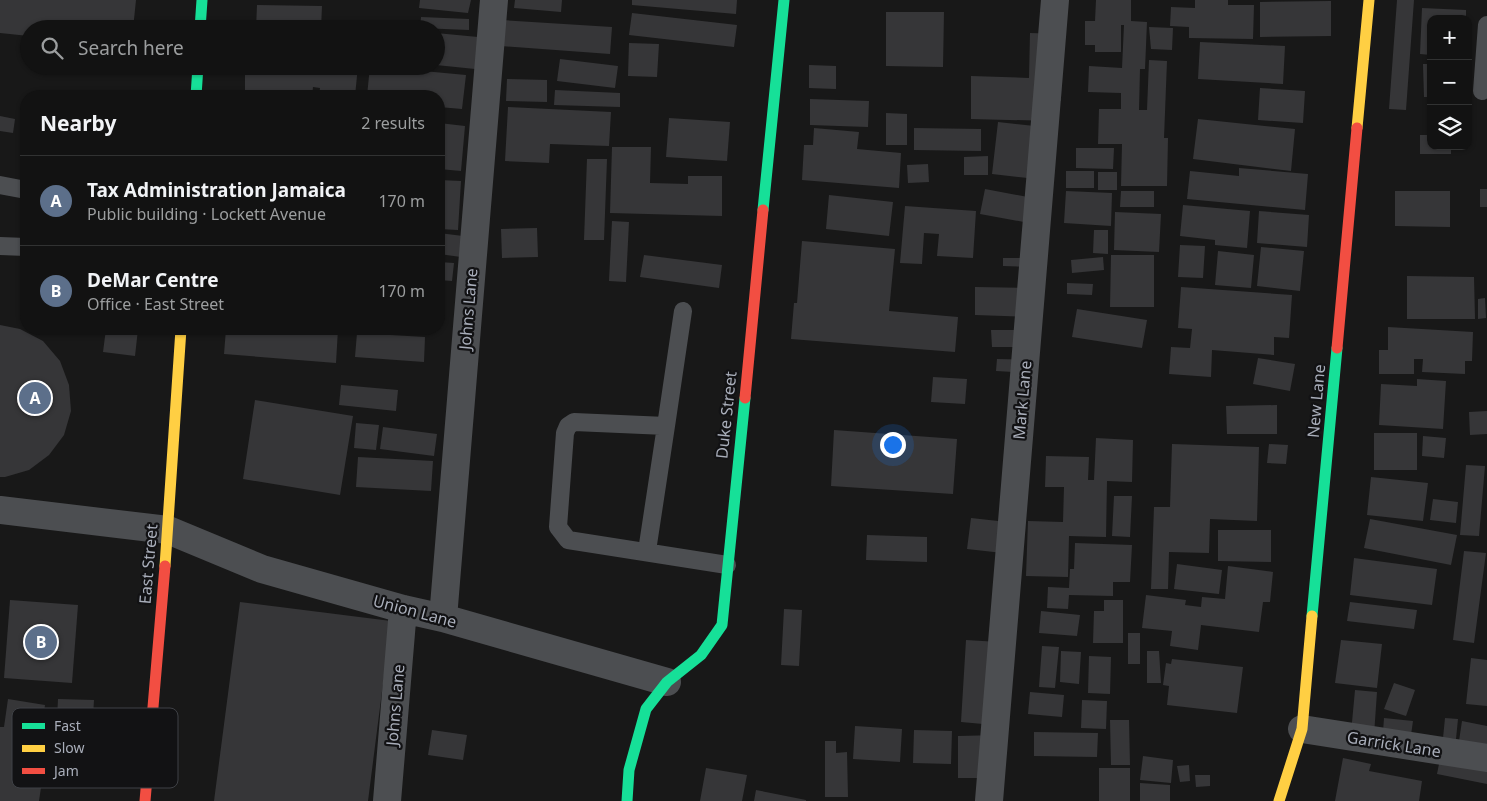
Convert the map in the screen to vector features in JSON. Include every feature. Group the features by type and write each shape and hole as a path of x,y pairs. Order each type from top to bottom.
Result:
{"main road":[{"path":"201,20 202,0"},
{"name":"Duke Street","path":"627,801 629,770 646,709 667,682 701,655 722,625 784,0"},
{"name":"New Lane","path":"1279,801 1302,729 1369,0"},
{"path":"196,90 197,75"},
{"name":"East Street","path":"153,708 168,530 181,335"},
{"name":"East Street","path":"145,801 146,788"}],"street":[{"name":"Johns Lane","path":"443,618 494,0"},
{"name":"Mark Lane","path":"989,801 1055,0"},
{"name":"Union Lane","path":"0,510 168,530 262,569 667,682"},
{"name":"Johns Lane","path":"387,801 403,609"},
{"name":"Garrick Lane","path":"1302,729 1487,758"}],"lane":[{"path":"1482,91 1487,25"},
{"path":"0,184 20,189"},
{"path":"0,246 20,247"},
{"path":"647,551 683,311"},
{"path":"666,426 574,422 565,433 558,528 568,540 727,564"}],"building":[{"path":"0,0 136,0 134,20 20,20 20,35 0,33"},
{"path":"420,0 471,0 468,13 419,8"},
{"path":"515,0 562,0 561,12 514,8"},
{"path":"632,0 737,0 736,14 632,5"},
{"path":"1096,0 1131,0 1131,21 1147,22 1145,69 1140,69 1139,110 1147,110 1149,60 1167,61 1164,138 1168,138 1167,186 1121,186 1122,144 1098,144 1099,109 1121,109 1121,93 1088,92 1089,66 1122,68 1124,25 1121,25 1121,52 1095,52 1095,45 1085,45 1085,21 1095,21"},
{"path":"1195,0 1228,0 1228,5 1254,5 1253,39 1189,38 1189,27 1170,26 1171,7 1195,8"},
{"path":"1397,0 1414,0 1406,110 1389,109"},
{"path":"1331,1 1331,36 1260,37 1260,2"},
{"path":"257,5 322,6 321,20 256,20"},
{"path":"1422,8 1466,10 1466,15 1427,15 1427,55 1420,54"},
{"path":"886,12 944,12 943,67 886,66"},
{"path":"632,13 737,25 734,47 629,35"},
{"path":"421,17 469,19 469,30 445,29 445,20 421,20"},
{"path":"502,20 612,27 610,54 501,46"},
{"path":"1149,27 1173,28 1172,50 1151,49"},
{"path":"1030,33 1062,34 1061,101 1053,101 1053,121 971,119 971,76 1029,78"},
{"path":"445,34 478,37 475,69 445,66"},
{"path":"1200,42 1285,46 1283,84 1198,79"},
{"path":"629,43 659,44 657,77 628,76"},
{"path":"560,59 618,66 615,88 557,81"},
{"path":"1423,64 1427,64 1427,97 1424,97"},
{"path":"809,65 836,66 836,89 809,88"},
{"path":"445,73 466,75 462,109 445,108 445,90 368,90 369,75 445,75"},
{"path":"245,75 357,75 356,90 320,90 320,88 313,87 313,90 245,90"},
{"path":"507,79 547,80 547,102 506,101"},
{"path":"1260,88 1305,91 1303,123 1258,120"},
{"path":"555,90 620,93 620,107 554,105"},
{"path":"810,99 869,101 868,127 810,125"},
{"path":"508,107 611,112 609,146 550,144 549,163 505,161"},
{"path":"886,113 907,114 907,145 886,145"},
{"path":"0,116 15,119 13,133 0,131"},
{"path":"669,118 730,122 727,161 666,157"},
{"path":"1198,119 1295,129 1291,171 1193,159"},
{"path":"998,122 1053,128 1046,180 992,174"},
{"path":"445,124 465,126 461,171 445,170"},
{"path":"814,128 859,132 857,149 901,153 899,188 802,180 804,145 813,145"},
{"path":"914,128 981,129 981,151 914,150"},
{"path":"1420,135 1427,135 1427,150 1451,150 1451,154 1420,154"},
{"path":"612,147 651,147 650,183 688,184 688,176 722,176 722,216 610,213"},
{"path":"1076,148 1114,148 1113,169 1076,168"},
{"path":"988,156 988,175 964,175 964,157"},
{"path":"587,159 607,159 604,240 584,240"},
{"path":"928,164 929,182 908,183 907,165"},
{"path":"1239,168 1308,174 1305,210 1187,199 1190,171 1239,176"},
{"path":"1066,171 1094,171 1094,188 1066,188"},
{"path":"1098,172 1117,172 1117,190 1098,190"},
{"path":"445,180 461,181 458,230 445,229"},
{"path":"985,189 1049,201 1024,222 980,214"},
{"path":"1480,189 1487,189 1487,207 1480,207"},
{"path":"1066,191 1112,193 1111,226 1064,223"},
{"path":"1121,191 1154,191 1154,207 1120,207"},
{"path":"1395,191 1450,191 1450,227 1395,226"},
{"path":"829,195 893,202 889,236 826,229"},
{"path":"1183,205 1250,211 1247,248 1215,245 1215,240 1180,236"},
{"path":"905,206 976,211 973,258 937,256 939,234 924,233 922,264 900,263"},
{"path":"1259,211 1309,215 1307,247 1257,243"},
{"path":"1115,212 1161,214 1159,252 1114,250"},
{"path":"612,221 629,222 626,282 609,281"},
{"path":"537,228 538,257 502,258 501,229"},
{"path":"1094,230 1108,230 1108,254 1093,253"},
{"path":"445,234 463,236 461,257 445,255"},
{"path":"802,241 895,249 889,311 958,317 955,352 791,339 794,303 797,303"},
{"path":"1180,245 1205,246 1203,278 1178,277"},
{"path":"1261,247 1304,251 1300,291 1257,286"},
{"path":"1218,251 1254,255 1251,288 1215,285"},
{"path":"644,255 722,265 719,288 640,277"},
{"path":"1111,255 1154,255 1154,307 1110,307"},
{"path":"1103,257 1104,270 1072,273 1071,260"},
{"path":"1003,258 1028,258 1028,267 1003,266"},
{"path":"445,262 454,263 452,281 445,280"},
{"path":"1407,276 1474,277 1475,319 1407,319"},
{"path":"1067,283 1093,284 1092,295 1067,294"},
{"path":"975,287 1037,288 1037,317 975,315"},
{"path":"1181,287 1292,295 1289,338 1274,337 1274,355 1212,350 1211,377 1169,374 1171,347 1190,348 1192,329 1178,328"},
{"path":"1485,298 1486,318 1478,319 1478,299"},
{"path":"1077,309 1147,320 1142,348 1072,337"},
{"path":"0,325 20,329 20,335 32,335 43,341 60,361 69,385 71,411 64,435 49,455 29,470 0,477"},
{"path":"1388,327 1473,332 1472,361 1465,361 1465,374 1422,372 1423,359 1414,359 1414,374 1379,374 1379,350 1388,350"},
{"path":"991,330 1035,330 1035,347 992,347"},
{"path":"105,335 137,335 135,356 103,352"},
{"path":"226,335 338,335 336,363 224,354"},
{"path":"357,335 425,337 424,362 355,357"},
{"path":"1258,358 1295,364 1290,391 1253,384"},
{"path":"997,359 1032,360 1031,373 996,371"},
{"path":"933,377 967,379 965,404 931,402"},
{"path":"1417,379 1446,381 1443,429 1379,425 1381,384 1417,386"},
{"path":"341,385 398,390 396,411 339,405"},
{"path":"255,400 353,416 340,495 243,479"},
{"path":"1277,405 1277,434 1227,434 1226,406"},
{"path":"1487,411 1487,434 1470,435 1469,412"},
{"path":"356,423 379,425 376,450 354,448"},
{"path":"383,427 437,434 434,456 380,449"},
{"path":"834,430 957,439 953,494 831,486"},
{"path":"1374,433 1417,433 1417,470 1374,470"},
{"path":"1423,436 1446,438 1444,458 1422,456"},
{"path":"1096,438 1133,440 1132,482 1107,481 1106,537 1069,536 1068,577 1026,576 1028,521 1063,522 1064,487 1045,487 1046,456 1089,457 1088,480 1094,480"},
{"path":"1172,444 1259,447 1257,521 1210,519 1209,553 1169,552 1168,589 1151,589 1154,507 1170,507"},
{"path":"1269,444 1288,445 1286,464 1267,463"},
{"path":"358,457 433,461 431,491 356,487"},
{"path":"1466,465 1485,466 1479,536 1460,535"},
{"path":"1371,477 1428,483 1423,521 1367,515"},
{"path":"1114,496 1132,496 1130,537 1112,536"},
{"path":"1433,499 1458,502 1456,523 1430,520"},
{"path":"971,518 1016,523 1012,554 967,549"},
{"path":"1370,519 1457,535 1451,565 1364,548"},
{"path":"1218,530 1271,530 1271,562 1218,561"},
{"path":"867,535 927,537 927,562 866,560"},
{"path":"1075,543 1132,545 1130,582 1113,582 1113,596 1069,595 1068,609 1047,608 1048,587 1069,588 1070,569 1074,569"},
{"path":"1464,551 1486,553 1474,643 1453,640"},
{"path":"1354,558 1437,569 1432,605 1350,595"},
{"path":"1177,564 1222,570 1219,594 1174,589"},
{"path":"1228,566 1273,572 1270,602 1263,602 1259,632 1201,625 1198,650 1170,646 1172,631 1142,628 1146,595 1186,600 1185,605 1201,607 1202,597 1225,599"},
{"path":"10,600 78,605 72,683 4,678"},
{"path":"1104,600 1123,600 1123,643 1093,643 1094,611 1104,611"},
{"path":"240,602 391,621 368,801 214,801"},
{"path":"1350,602 1417,610 1414,629 1347,621"},
{"path":"784,609 802,610 799,666 781,665"},
{"path":"1041,611 1080,615 1077,636 1039,633"},
{"path":"1128,633 1140,633 1140,664 1128,664"},
{"path":"966,640 999,642 994,725 961,722"},
{"path":"1341,640 1382,644 1377,688 1335,683"},
{"path":"1042,646 1059,647 1055,688 1039,687"},
{"path":"1061,651 1081,652 1079,684 1060,682"},
{"path":"1147,651 1159,651 1161,683 1147,683"},
{"path":"1089,656 1111,657 1110,694 1088,693"},
{"path":"1471,658 1487,660 1487,706 1466,704"},
{"path":"1172,659 1243,667 1237,713 1167,705 1169,686 1163,685 1166,663 1171,664"},
{"path":"1394,683 1415,690 1406,716 1384,709"},
{"path":"1355,690 1377,692 1374,735 1351,733"},
{"path":"1030,692 1064,695 1062,717 1028,714"},
{"path":"8,699 45,705 45,708 12,708 12,788 41,788 39,801 0,801 0,727 4,727"},
{"path":"58,699 94,700 94,708 58,708"},
{"path":"1082,700 1107,701 1106,729 1081,728"},
{"path":"1384,718 1413,721 1411,735 1383,732"},
{"path":"1445,718 1458,719 1456,739 1443,738"},
{"path":"1110,720 1129,720 1130,765 1111,765"},
{"path":"1462,721 1487,726 1487,747 1459,741"},
{"path":"855,726 902,729 900,762 853,759"},
{"path":"432,730 467,735 463,760 428,755"},
{"path":"914,730 952,731 951,764 913,763"},
{"path":"1034,732 1098,733 1097,757 1034,756"},
{"path":"999,735 980,778 958,778 958,736"},
{"path":"825,741 836,741 836,753 847,752 848,797 825,797"},
{"path":"1441,754 1487,763 1487,784 1437,774"},
{"path":"1143,756 1173,760 1171,783 1140,780"},
{"path":"1343,758 1371,764 1369,771 1422,781 1419,801 1335,801"},
{"path":"1189,765 1190,781 1180,782 1177,766"},
{"path":"706,768 747,775 742,801 700,801"},
{"path":"1099,768 1130,768 1130,801 1099,801"},
{"path":"1195,775 1210,775 1210,786 1196,787"},
{"path":"1140,783 1170,785 1170,801 1140,801"},
{"path":"756,790 806,800 806,801 754,801"}],"traffic: fast":[{"path":"201,20 202,0"},
{"path":"763,210 784,0"},
{"path":"196,90 197,75"},
{"path":"1312,616 1337,348"},
{"path":"627,801 629,770 646,709 667,682 701,655 722,625 745,398"}],"traffic: slow":[{"path":"1357,128 1369,0"},
{"path":"165,566 181,335"},
{"path":"1279,801 1302,729 1312,616"}],"traffic: jam":[{"path":"1337,348 1357,128"},
{"path":"745,398 763,210"},
{"path":"153,708 165,566"},
{"path":"145,801 146,788"}],"place":[{"name":"Tax Administration Jamaica","path":"35,398"},
{"name":"DeMar Centre","path":"41,642"}]}
